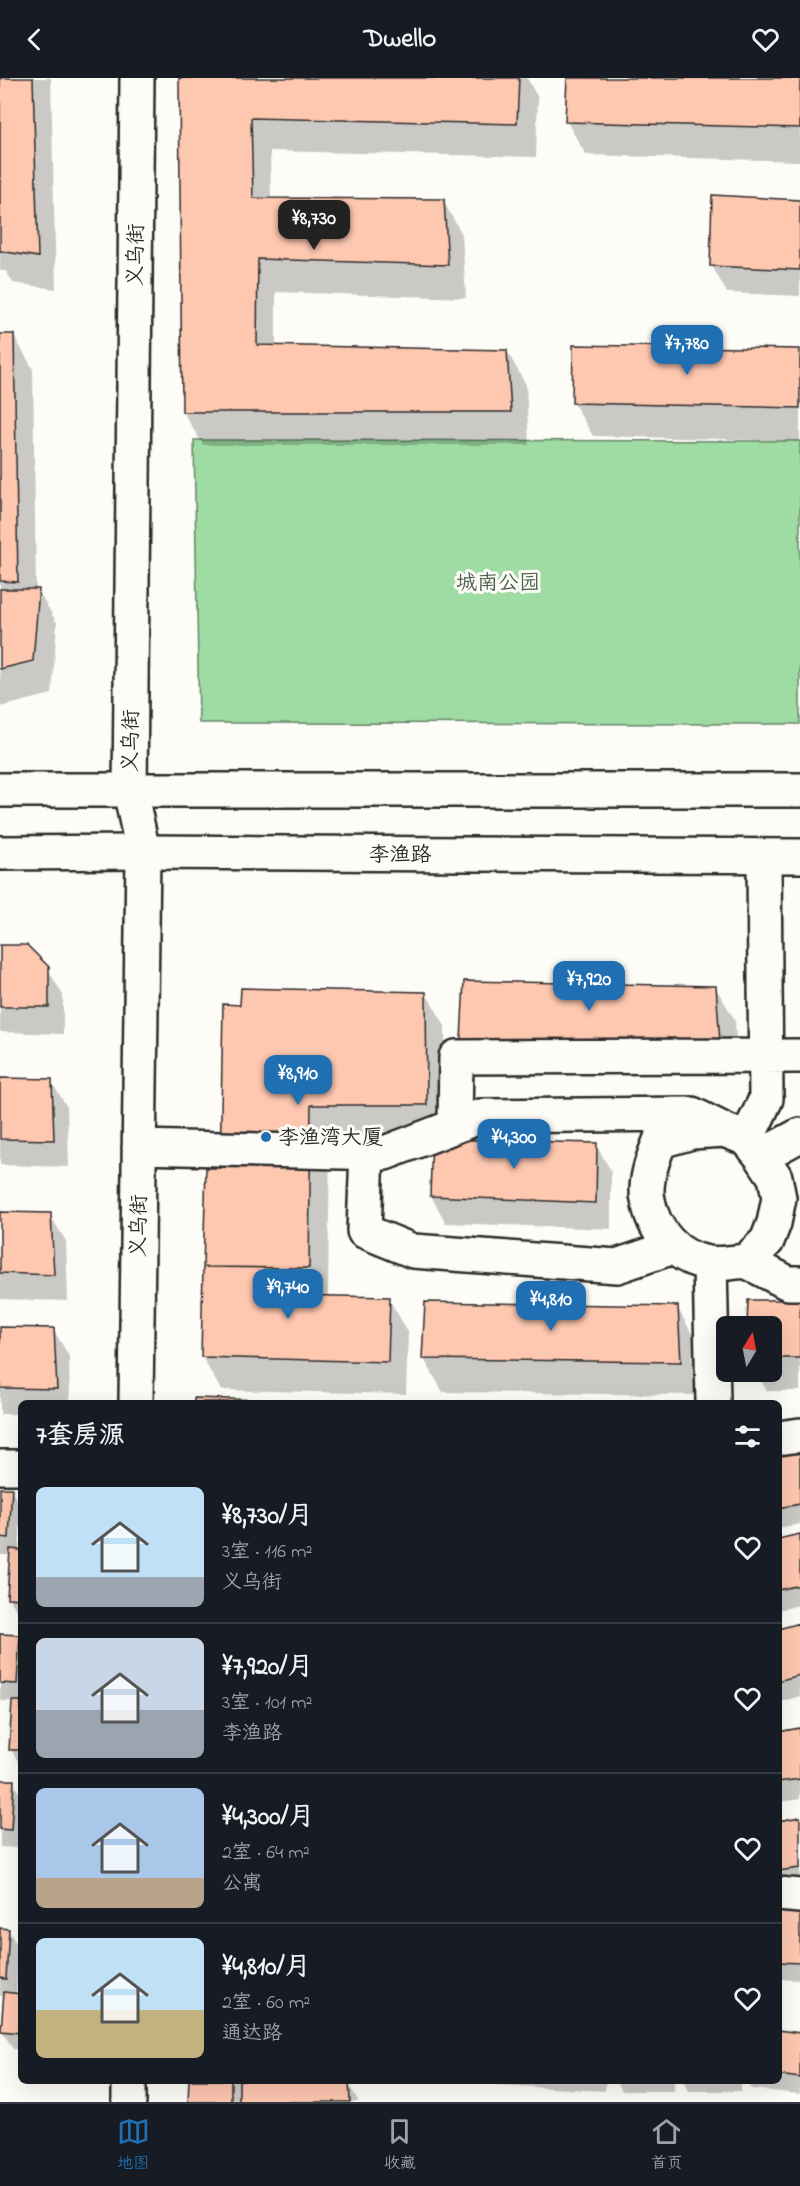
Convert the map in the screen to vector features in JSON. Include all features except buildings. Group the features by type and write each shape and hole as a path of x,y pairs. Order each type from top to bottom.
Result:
{"main road":[{"name":"义乌街","path":"136,1400 143,852 130,790 137,78"},
{"path":"0,790 800,790"},
{"name":"李渔路","path":"0,853 800,856"},
{"path":"744,1142 766,1099 764,856"},
{"path":"455,1126 456,1057 800,1056"},
{"path":"140,1147 385,1153 481,1116 692,1114 744,1142 775,1178 787,1221 746,1261"},
{"path":"800,1135 744,1142 692,1132 660,1141 651,1165 647,1199 659,1230 674,1248 690,1258 710,1264 746,1261 788,1283 800,1283"},
{"path":"367,1152 364,1231 413,1251 617,1266 674,1248"},
{"path":"710,1264 713,1400"},
{"path":"782,1437 800,1435"},
{"path":"0,1467 18,1467"},
{"path":"782,1894 800,1896"},
{"path":"129,2084 129,2102"}],"green space":[{"name":"城南公园","path":"194,440 800,441 800,724 199,723"}],"place":[{"name":"李渔湾大厦","path":"266,1137"}]}
